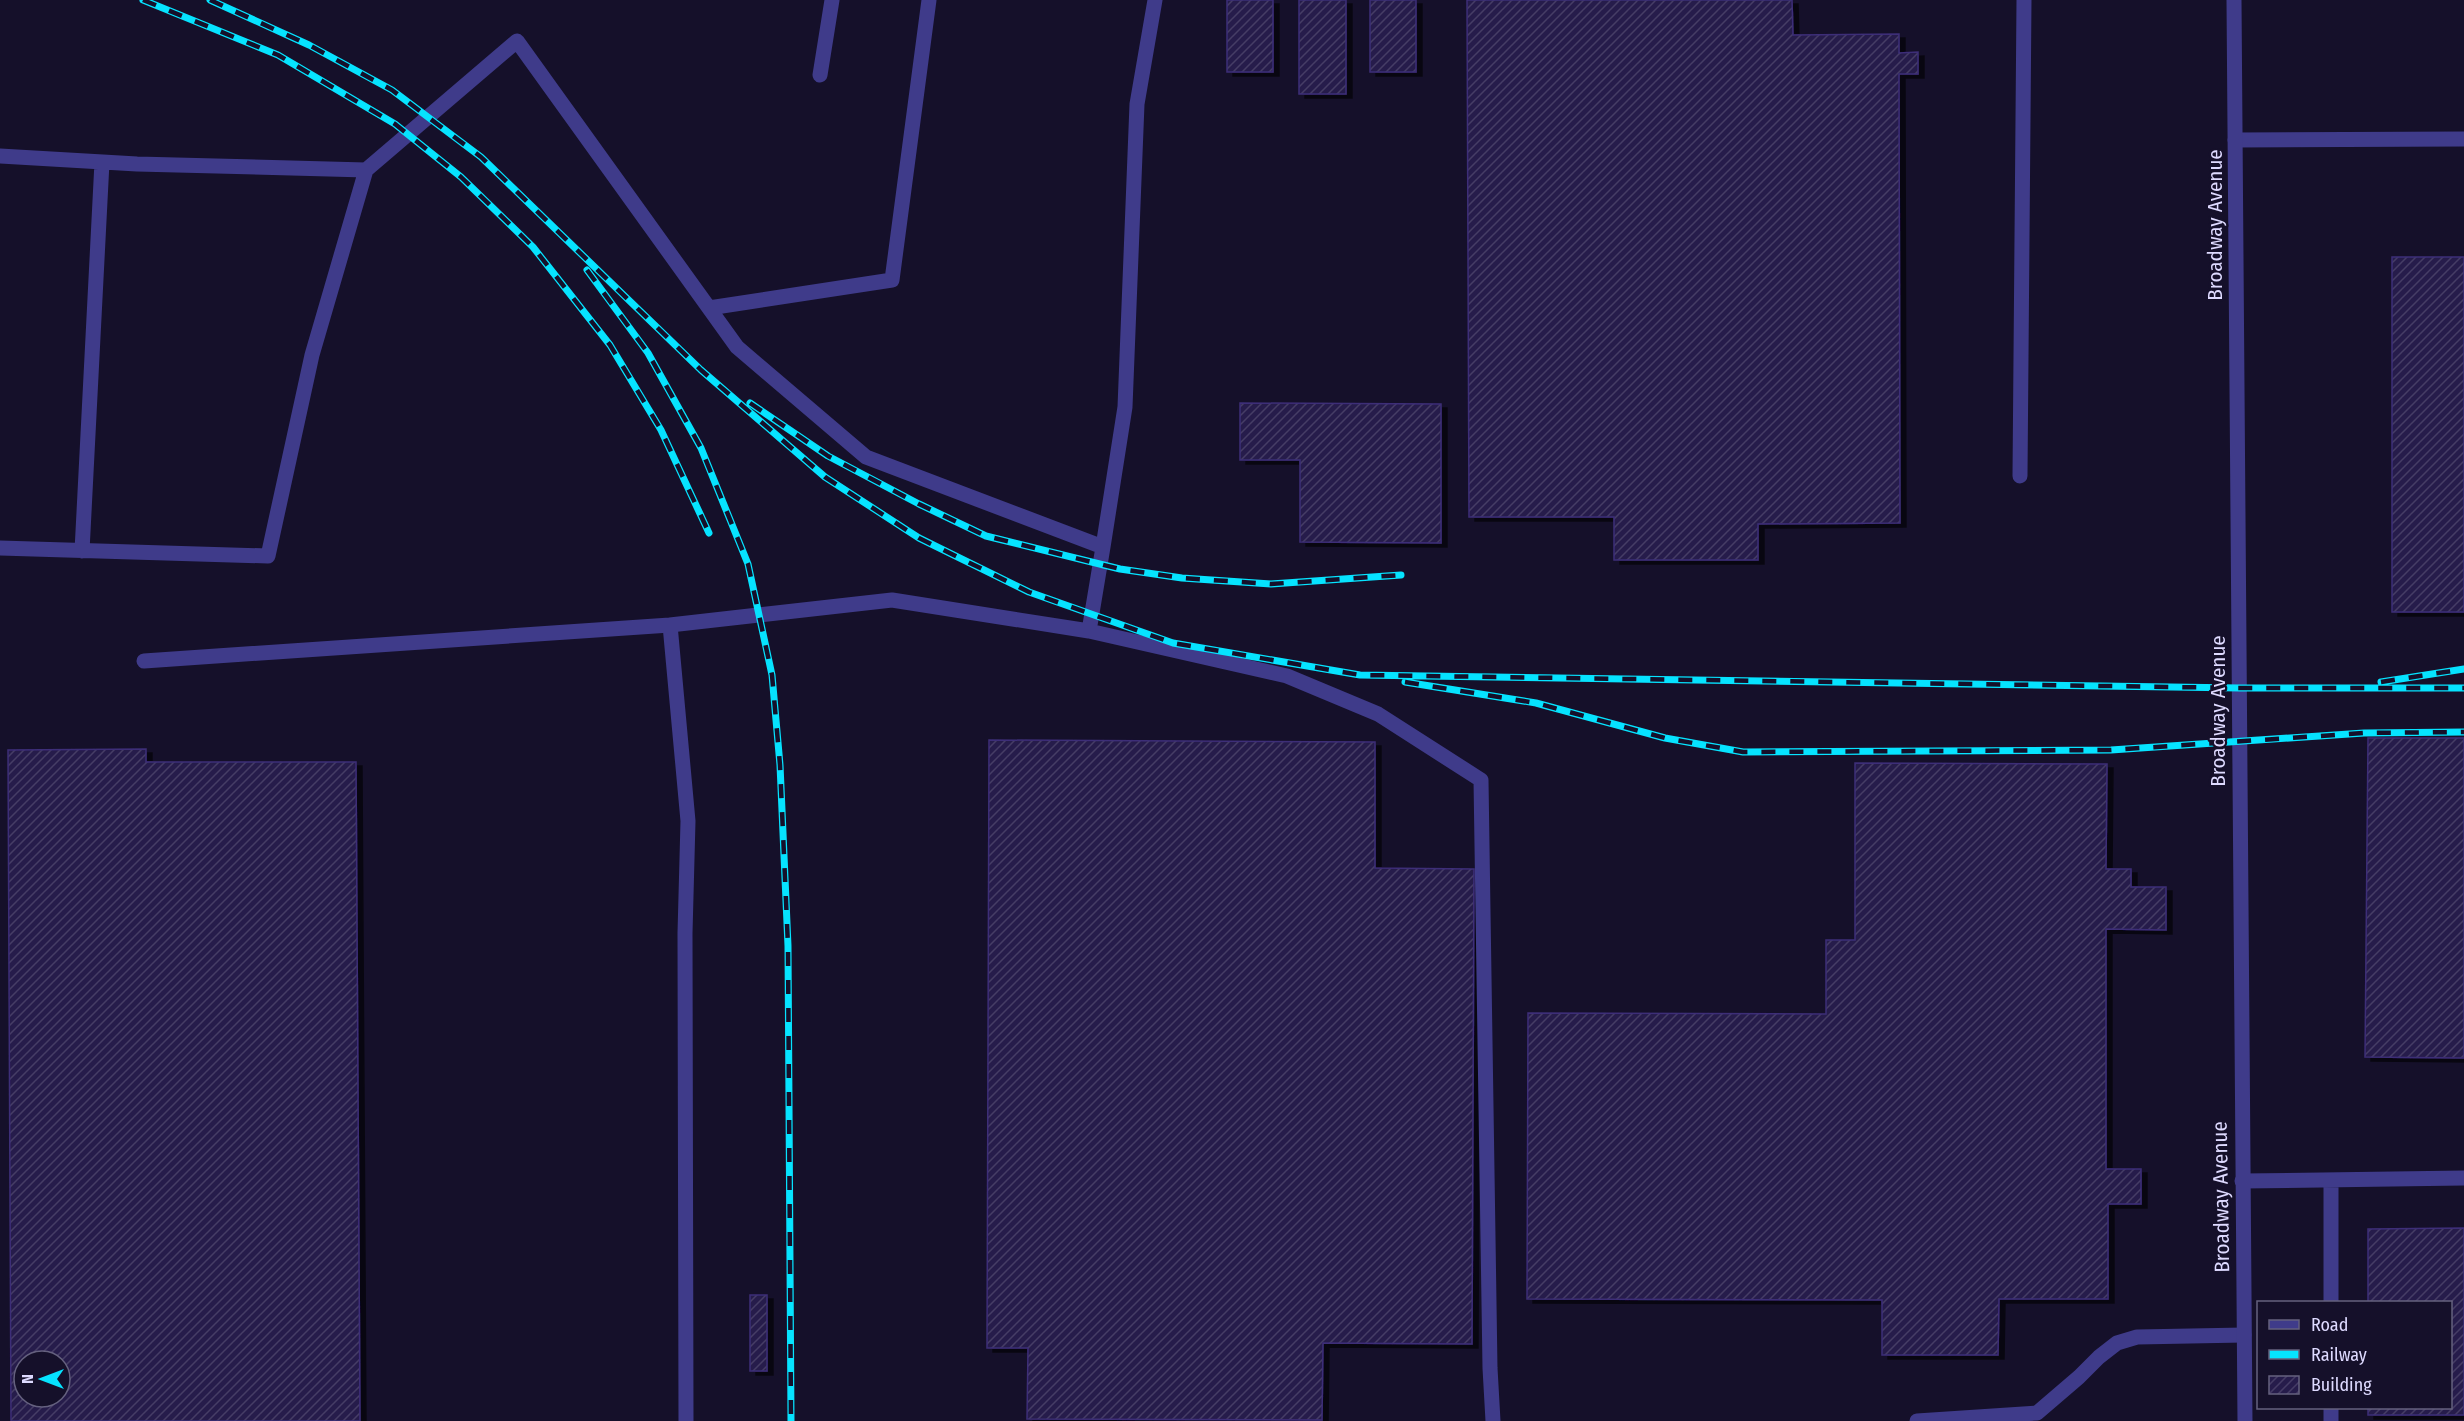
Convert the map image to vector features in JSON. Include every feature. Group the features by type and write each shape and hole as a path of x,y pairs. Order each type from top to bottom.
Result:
{"street":[{"path":"820,75 832,0"},
{"path":"709,308 892,280 929,0"},
{"path":"1089,631 1125,407 1137,104 1155,0"},
{"path":"2020,476 2024,0"},
{"name":"Broadway Avenue","path":"2234,0 2245,1421"},
{"path":"0,548 268,556 312,355 366,170 517,41 737,347 866,457 1103,548"},
{"path":"2235,140 2464,140"},
{"path":"0,156 102,162 366,170"},
{"path":"82,551 102,162"},
{"path":"144,661 670,626 892,600 1089,631 1287,676 1378,714 1481,780 1492,1421"},
{"path":"670,626 688,821 685,933 686,1421"},
{"path":"2242,1181 2464,1178"},
{"path":"2331,1180 2331,1301"},
{"path":"1917,1421 2037,1417 2098,1356 2117,1343 2137,1337 2244,1335"}],"building":[{"path":"1227,0 1273,0 1273,72 1227,72"},
{"path":"1299,0 1346,0 1346,94 1299,94"},
{"path":"1370,0 1416,0 1416,72 1370,72"},
{"path":"1467,0 1792,0 1793,35 1899,34 1899,53 1918,52 1918,74 1899,74 1900,523 1758,524 1758,560 1614,560 1614,517 1469,517"},
{"path":"2392,257 2464,257 2464,612 2392,612"},
{"path":"1240,403 1441,404 1441,543 1300,542 1300,460 1240,460"},
{"path":"2368,738 2464,738 2464,1058 2365,1057"},
{"path":"989,740 1375,742 1375,868 1474,869 1472,1344 1323,1343 1322,1420 1027,1419 1028,1348 987,1348"},
{"path":"146,749 146,762 356,762 360,1421 11,1421 8,750"},
{"path":"1855,763 2107,764 2106,869 2131,869 2131,887 2166,887 2166,930 2106,929 2106,1169 2141,1169 2141,1204 2108,1204 2108,1299 1999,1299 1998,1355 1882,1355 1882,1300 1527,1299 1528,1013 1826,1014 1826,940 1855,940"},
{"path":"2464,1228 2464,1415 2368,1415 2368,1409 2452,1409 2452,1301 2368,1301 2368,1229"},
{"path":"750,1295 767,1295 767,1371 750,1371"}],"railway":[{"path":"143,0 278,55 395,124 461,177 533,247 610,345 661,430 709,533"},
{"path":"210,0 309,45 392,90 481,157 701,370 825,477 919,538 1029,592 1173,643 1360,675 2240,688 2464,688"},
{"path":"587,270 648,353 701,448 748,564 772,675 780,765 788,946 791,1421"},
{"path":"750,403 828,456 986,536 1120,569 1182,578 1271,584 1401,575"},
{"path":"2381,682 2464,669"},
{"path":"1405,682 1536,703 1665,738 1743,752 2111,750 2364,733 2464,732"}]}
